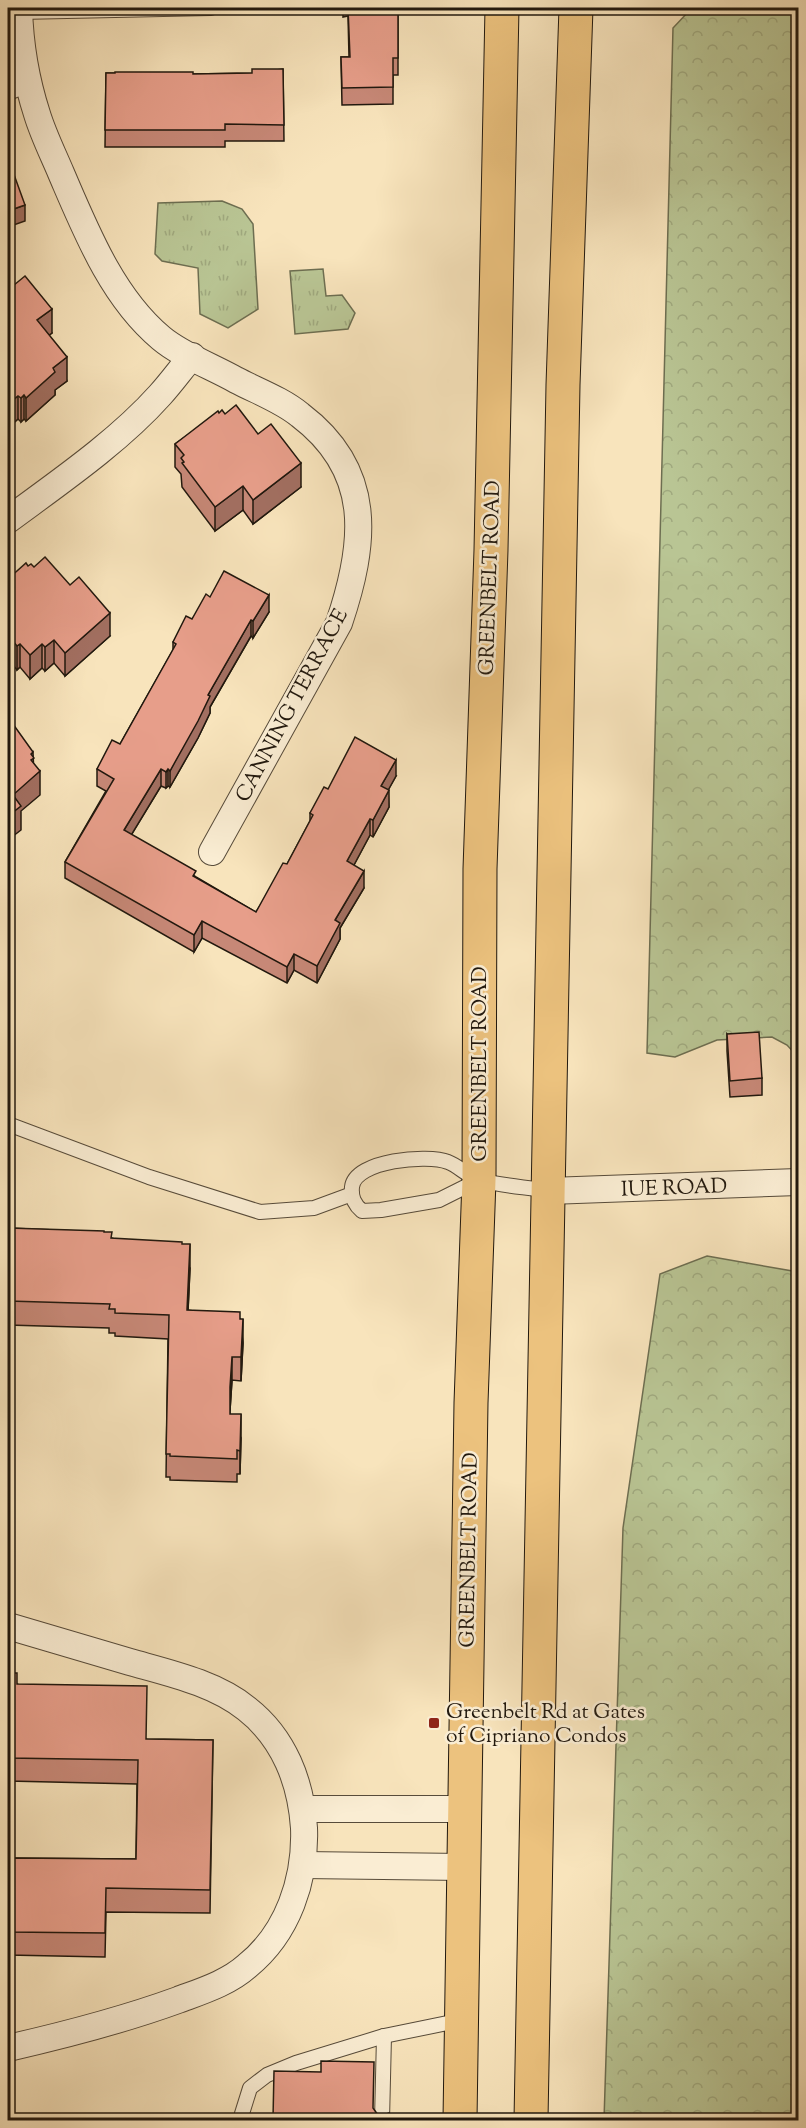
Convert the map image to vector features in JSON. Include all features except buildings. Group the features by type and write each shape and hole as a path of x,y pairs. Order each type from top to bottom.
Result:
{"main road":[{"name":"GREENBELT ROAD","path":"460,2121 471,1403 479,1180 480,869 491,550 502,8"},
{"path":"531,2121 562,385 576,8"}],"street":[{"name":"CANNING TERRACE","path":"19,10 21,45 18,89 37,116 81,218 106,268 138,316 163,339 298,413 324,435 347,468 357,504 358,543 354,575 339,623 212,852"},
{"path":"8,520 78,468 119,433 159,397 192,356"},
{"name":"IUE ROAD","path":"549,1191 798,1182"},
{"path":"8,1626 167,1672 218,1691 247,1708 268,1728 283,1750 296,1780 303,1809 303,1865 295,1898 281,1926 248,1966 227,1980 200,1992 144,2012 8,2048"},
{"path":"303,1809 464,1809"},
{"path":"303,1865 463,1867"}],"lane":[{"path":"19,10 211,8"},
{"path":"8,1124 149,1177 260,1212 314,1208 352,1194"},
{"path":"479,1180 439,1200 381,1210 362,1211 355,1205 352,1194 353,1181 361,1173 405,1159 427,1158 447,1161 479,1180 549,1191"},
{"path":"240,2121 250,2088 267,2075 296,2063 384,2036 462,2020"},
{"path":"381,2121 384,2036"}],"green space":[{"path":"798,8 798,1057 787,1045 772,1037 717,1040 675,1057 647,1053 673,28 690,10"},
{"path":"222,201 242,209 253,224 258,309 228,328 200,314 198,268 162,261 155,254 158,203"},
{"path":"323,269 326,296 342,295 355,313 348,329 295,334 290,271"},
{"path":"707,1256 798,1272 798,2120 604,2120 623,1528 660,1274"}],"place":[{"name":"Greenbelt Rd at Gates of Cipriano Condos","path":"434,1723"}]}
